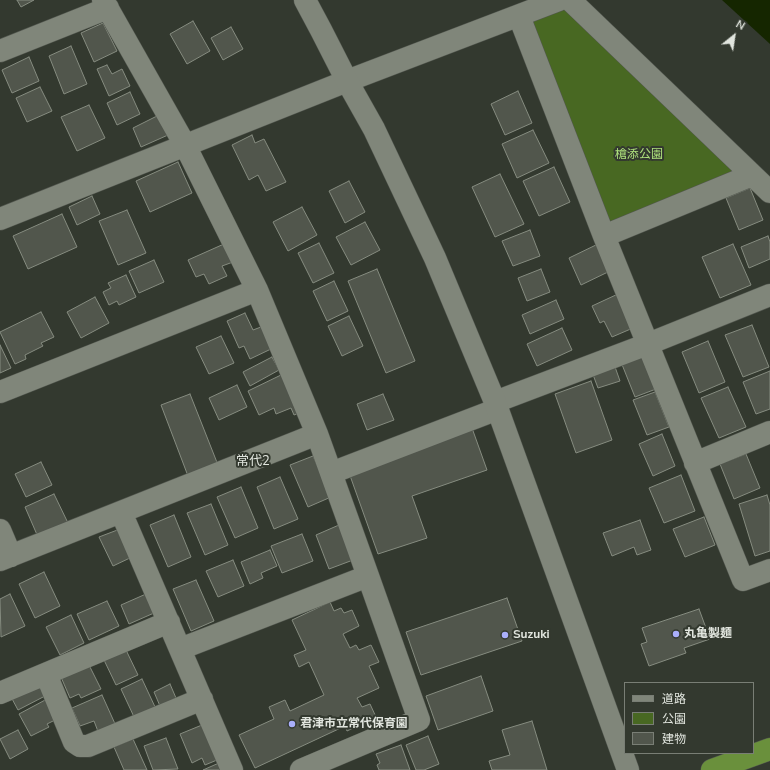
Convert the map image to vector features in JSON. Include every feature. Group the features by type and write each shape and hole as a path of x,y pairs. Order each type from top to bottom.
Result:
{"highway":[{"path":"712,770 770,749"}],"street":[{"path":"305,0 374,129 435,258 497,405 628,770"},
{"path":"0,219 347,81 559,0"},
{"path":"570,0 770,192"},
{"path":"0,51 106,4 185,145 257,290 317,434 419,720 301,770"},
{"path":"519,16 604,236 743,580 770,570"},
{"path":"604,236 752,175"},
{"path":"0,392 257,290"},
{"path":"331,473 770,295"},
{"path":"695,463 770,432"},
{"path":"0,530 5,558 317,434"},
{"path":"121,512 232,770"},
{"path":"180,649 368,576"},
{"path":"0,693 169,622"},
{"path":"46,674 74,742 80,746 88,746 202,699"}],"green space":[{"name":"槍添公園","path":"556,9 566,10 732,170 731,177 616,223 606,219 532,22"}],"shaded area":[{"path":"722,0 770,0 770,44"}],"building":[{"path":"17,0 34,0 21,7"},
{"path":"193,21 210,51 187,64 170,34"},
{"path":"103,23 117,51 94,62 81,33"},
{"path":"231,27 243,49 223,60 211,38"},
{"path":"71,46 87,84 64,94 49,56"},
{"path":"29,57 39,81 12,93 2,70"},
{"path":"107,65 112,74 122,69 130,86 109,96 97,69"},
{"path":"40,87 52,111 27,122 16,98"},
{"path":"518,91 532,123 505,135 491,104"},
{"path":"130,92 140,114 117,125 107,103"},
{"path":"89,105 105,138 77,151 61,117"},
{"path":"159,115 168,135 141,147 133,128"},
{"path":"533,130 549,163 517,178 502,144"},
{"path":"252,135 255,143 264,139 286,182 266,191 258,175 249,180 232,145"},
{"path":"178,162 192,193 150,212 136,181"},
{"path":"554,167 570,202 539,216 523,181"},
{"path":"500,174 524,224 495,237 472,187"},
{"path":"349,181 365,212 345,223 329,191"},
{"path":"750,188 763,220 739,230 726,198"},
{"path":"92,196 100,214 77,225 69,207"},
{"path":"302,207 317,235 288,251 273,222"},
{"path":"127,210 146,253 118,265 99,221"},
{"path":"62,214 77,247 28,269 13,236"},
{"path":"365,222 380,250 351,265 336,237"},
{"path":"530,230 540,256 513,266 502,241"},
{"path":"768,236 770,242 770,259 749,268 741,247"},
{"path":"319,243 334,273 313,283 298,253"},
{"path":"224,244 233,262 222,266 227,276 209,284 204,274 196,277 188,260"},
{"path":"598,244 610,271 581,285 569,258"},
{"path":"733,244 751,285 720,298 702,257"},
{"path":"154,260 164,282 139,293 129,271"},
{"path":"377,269 415,361 386,373 348,281"},
{"path":"541,269 550,292 527,301 518,278"},
{"path":"126,275 136,297 119,305 117,301 109,305 103,292 111,288 108,283"},
{"path":"334,281 348,311 327,321 313,291"},
{"path":"618,294 633,328 612,337 604,321 600,323 592,306"},
{"path":"95,297 109,323 81,338 67,312"},
{"path":"556,300 564,319 530,334 522,315"},
{"path":"41,312 54,337 41,343 43,346 25,355 26,359 15,364 0,332"},
{"path":"245,313 253,330 261,327 271,349 250,359 244,346 239,348 227,321"},
{"path":"349,316 363,346 342,356 328,326"},
{"path":"752,325 769,367 743,377 725,335"},
{"path":"562,328 572,350 537,366 527,344"},
{"path":"221,336 234,363 209,374 196,347"},
{"path":"708,341 725,382 699,393 682,352"},
{"path":"0,345 11,368 0,373"},
{"path":"642,354 656,389 635,397 621,362"},
{"path":"272,357 279,370 250,386 243,372"},
{"path":"614,364 620,381 598,388 592,372"},
{"path":"770,371 770,409 756,414 743,382"},
{"path":"281,375 299,413 294,415 291,408 276,414 274,408 259,415 248,391"},
{"path":"591,381 612,440 576,453 555,394"},
{"path":"237,385 247,407 219,420 209,398"},
{"path":"728,387 746,427 719,438 701,398"},
{"path":"655,392 669,427 647,435 633,400"},
{"path":"190,394 218,465 188,476 161,405"},
{"path":"383,394 394,420 367,430 357,404"},
{"path":"472,428 487,470 412,496 427,538 378,554 348,470"},
{"path":"662,434 675,466 653,476 639,444"},
{"path":"746,454 760,488 734,499 720,464"},
{"path":"313,456 331,497 308,507 290,465"},
{"path":"41,462 52,485 26,497 15,474"},
{"path":"681,475 695,511 664,523 649,488"},
{"path":"280,477 298,519 274,529 257,487"},
{"path":"241,487 258,528 235,538 217,497"},
{"path":"54,494 68,523 38,537 25,507"},
{"path":"767,495 770,505 770,551 755,556 739,504"},
{"path":"211,504 228,545 205,555 187,513"},
{"path":"174,515 191,557 168,567 150,525"},
{"path":"704,517 715,545 685,557 673,529"},
{"path":"640,520 651,550 637,555 634,547 612,556 603,533"},
{"path":"339,525 353,560 329,569 316,535"},
{"path":"120,529 132,557 113,566 99,537"},
{"path":"302,534 313,561 282,573 271,546"},
{"path":"270,550 277,566 261,573 263,578 250,584 241,562"},
{"path":"233,560 244,586 218,597 206,571"},
{"path":"44,572 60,606 35,618 19,584"},
{"path":"196,580 214,621 191,631 173,589"},
{"path":"10,594 25,626 1,637 0,599"},
{"path":"146,594 154,613 129,624 121,605"},
{"path":"507,598 522,641 421,675 406,632"},
{"path":"107,601 119,626 89,640 77,614"},
{"path":"330,602 334,611 341,608 344,613 352,610 359,626 343,634 350,648 356,645 359,650 371,645 379,662 369,666 379,688 357,698 362,707 370,704 376,717 347,731 345,726 255,768 239,735 274,719 269,707 285,700 290,711 324,695 309,662 299,667 294,655 306,650 292,620"},
{"name":"丸亀製麺","path":"699,609 710,639 684,648 686,653 649,666 641,644 647,642 642,628"},
{"path":"71,615 84,643 60,655 46,627"},
{"path":"126,650 138,675 116,685 104,660"},
{"path":"89,665 101,689 81,698 79,694 70,698 61,677"},
{"path":"481,676 493,711 438,730 426,696"},
{"path":"142,679 156,709 135,719 121,689"},
{"path":"38,681 45,696 18,710 10,695"},
{"path":"170,684 176,698 160,706 154,692"},
{"path":"102,695 116,726 99,734 94,721 80,726 72,708"},
{"path":"47,699 57,719 47,724 49,727 31,736 19,714"},
{"path":"532,721 547,770 492,770 489,761 510,755 502,730"},
{"path":"202,725 217,760 205,765 202,758 192,763 180,734"},
{"path":"18,730 28,749 10,759 0,739"},
{"path":"428,736 439,764 424,770 416,770 406,745"},
{"path":"166,738 178,769 153,770 144,746"},
{"path":"133,739 147,770 124,770 114,747"},
{"path":"401,745 410,770 379,770 377,765 380,763 376,754"},
{"path":"219,763 222,770 203,770"}],"place":[{"name":"丸亀製麺","path":"676,634"},
{"name":"Suzuki","path":"505,635"},
{"name":"君津市立常代保育園","path":"292,724"}],"district":[{"name":"常代2","path":"253,462"}]}
